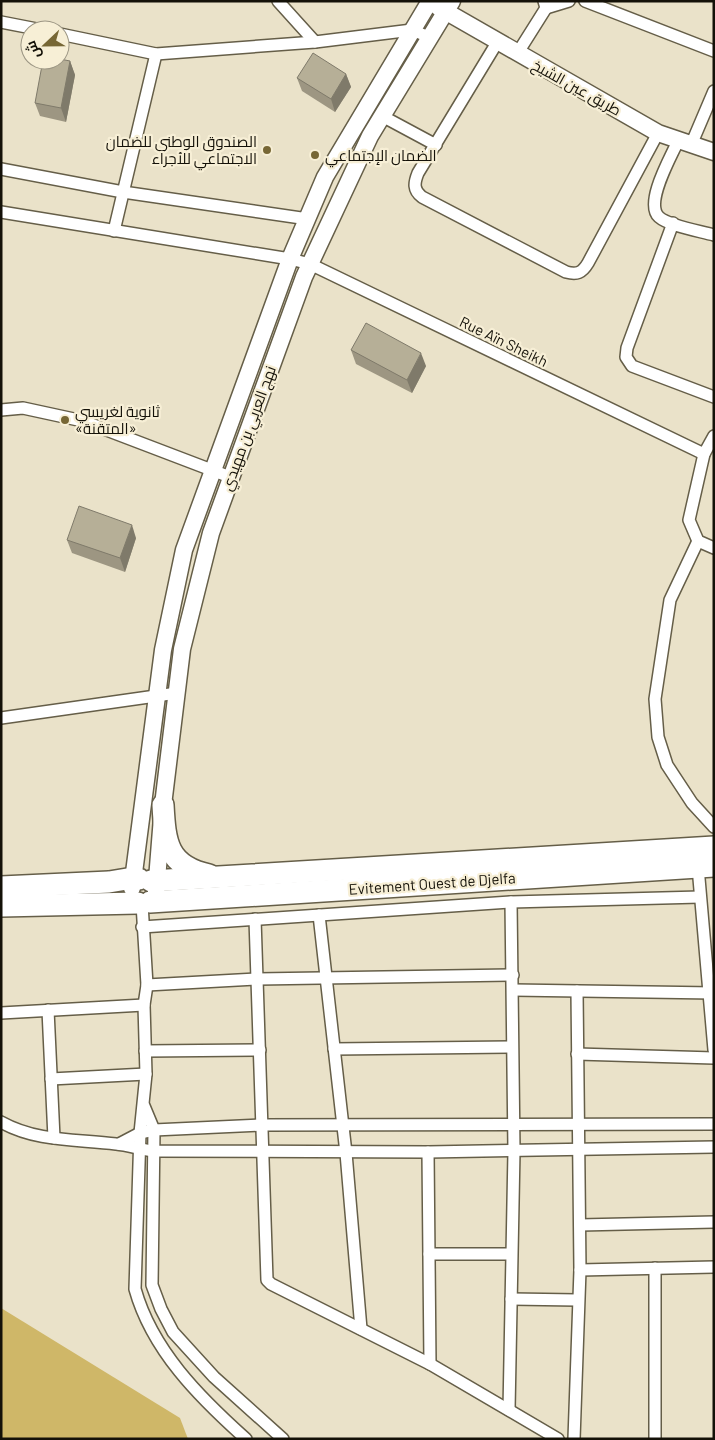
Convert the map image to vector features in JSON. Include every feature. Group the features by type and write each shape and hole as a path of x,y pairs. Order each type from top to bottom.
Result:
{"highway":[{"path":"163,805 164,832 172,854 188,868 224,878"},
{"name":"Evitement Ouest de Djelfa","path":"1,906 144,890 224,878 714,847"},
{"name":"Evitement Ouest de Djelfa","path":"1,888 109,882 144,890 706,866"}],"main road":[{"name":"طريق عين الشيخ","path":"429,2 449,6 517,54 658,133 714,152"},
{"name":"نهج العربي بن مهيدي","path":"144,890 163,650 184,550 222,441 290,259 325,177 429,2"},
{"name":"نهج العربي بن مهيدي","path":"144,890 163,805 182,649 211,533 230,477 310,264 370,136 429,36 449,6"},
{"path":"222,441 240,449"}],"street":[{"path":"278,1 315,42"},
{"path":"517,54 545,5 569,1"},
{"path":"585,1 714,51"},
{"path":"1,22 20,26"},
{"path":"70,36 156,54 315,42 412,30 429,36"},
{"path":"498,41 414,183 417,193 575,274 581,273 658,133"},
{"path":"114,231 156,54"},
{"path":"714,91 655,195 653,203 659,218 714,235"},
{"path":"382,116 436,145"},
{"path":"1,169 123,192 308,219"},
{"name":"Rue Aïn Sheikh","path":"1,212 290,259 310,264 704,454"},
{"path":"673,223 627,348 626,357 632,366 714,397"},
{"path":"1,410 22,408 83,421 230,477"},
{"path":"714,436 704,454 689,520 698,541 714,548"},
{"path":"698,541 670,600 655,699 658,737 667,765 692,803 714,827"},
{"path":"1,718 177,693"},
{"path":"706,866 700,897 711,993 714,1050"},
{"path":"144,890 142,927 147,985 144,1005 146,1074 139,1150 135,1289 142,1312 157,1340 190,1385 246,1439"},
{"path":"142,927 511,902 700,897"},
{"path":"509,1410 514,1151 512,1124 513,975 511,902"},
{"path":"319,915 346,1153 361,1329"},
{"path":"255,919 265,1273 267,1280 271,1284 430,1364 558,1439"},
{"path":"147,985 258,979 513,975"},
{"path":"513,990 711,993"},
{"path":"574,1439 577,1300 580,1270 577,991"},
{"path":"1,1013 144,1005"},
{"path":"48,1010 54,1138"},
{"path":"334,1049 512,1048"},
{"path":"145,1051 260,1050"},
{"path":"577,1054 714,1058"},
{"path":"51,1078 146,1074"},
{"path":"144,1106 154,1130 152,1285 162,1310 174,1332 214,1377 283,1439"},
{"path":"1,1122 20,1132 54,1138 119,1144 139,1150 154,1151 263,1150 346,1153 714,1147"},
{"path":"119,1144 140,1133 154,1130 262,1125 714,1124"},
{"path":"428,1152 430,1364"},
{"path":"580,1225 714,1222"},
{"path":"428,1254 511,1254"},
{"path":"580,1270 714,1267"},
{"path":"655,1268 655,1439"},
{"path":"511,1299 577,1300"}],"shaded area":[{"path":"1,1308 180,1418 188,1439 1,1439"}],"building":[{"path":"313,53 346,74 331,99 297,78"},
{"path":"41,70 68,70 61,108 35,103"},
{"path":"366,323 421,353 407,380 351,350"},
{"path":"79,506 132,525 120,558 67,540"}],"place":[{"name":"الصندوق الوطني للضمان الاجتماعي للأجراء","path":"267,150"},
{"name":"الضمان الإجتماعي","path":"315,155"},
{"name":"ثانوية لغريسي «المتقنة»","path":"65,420"}]}
